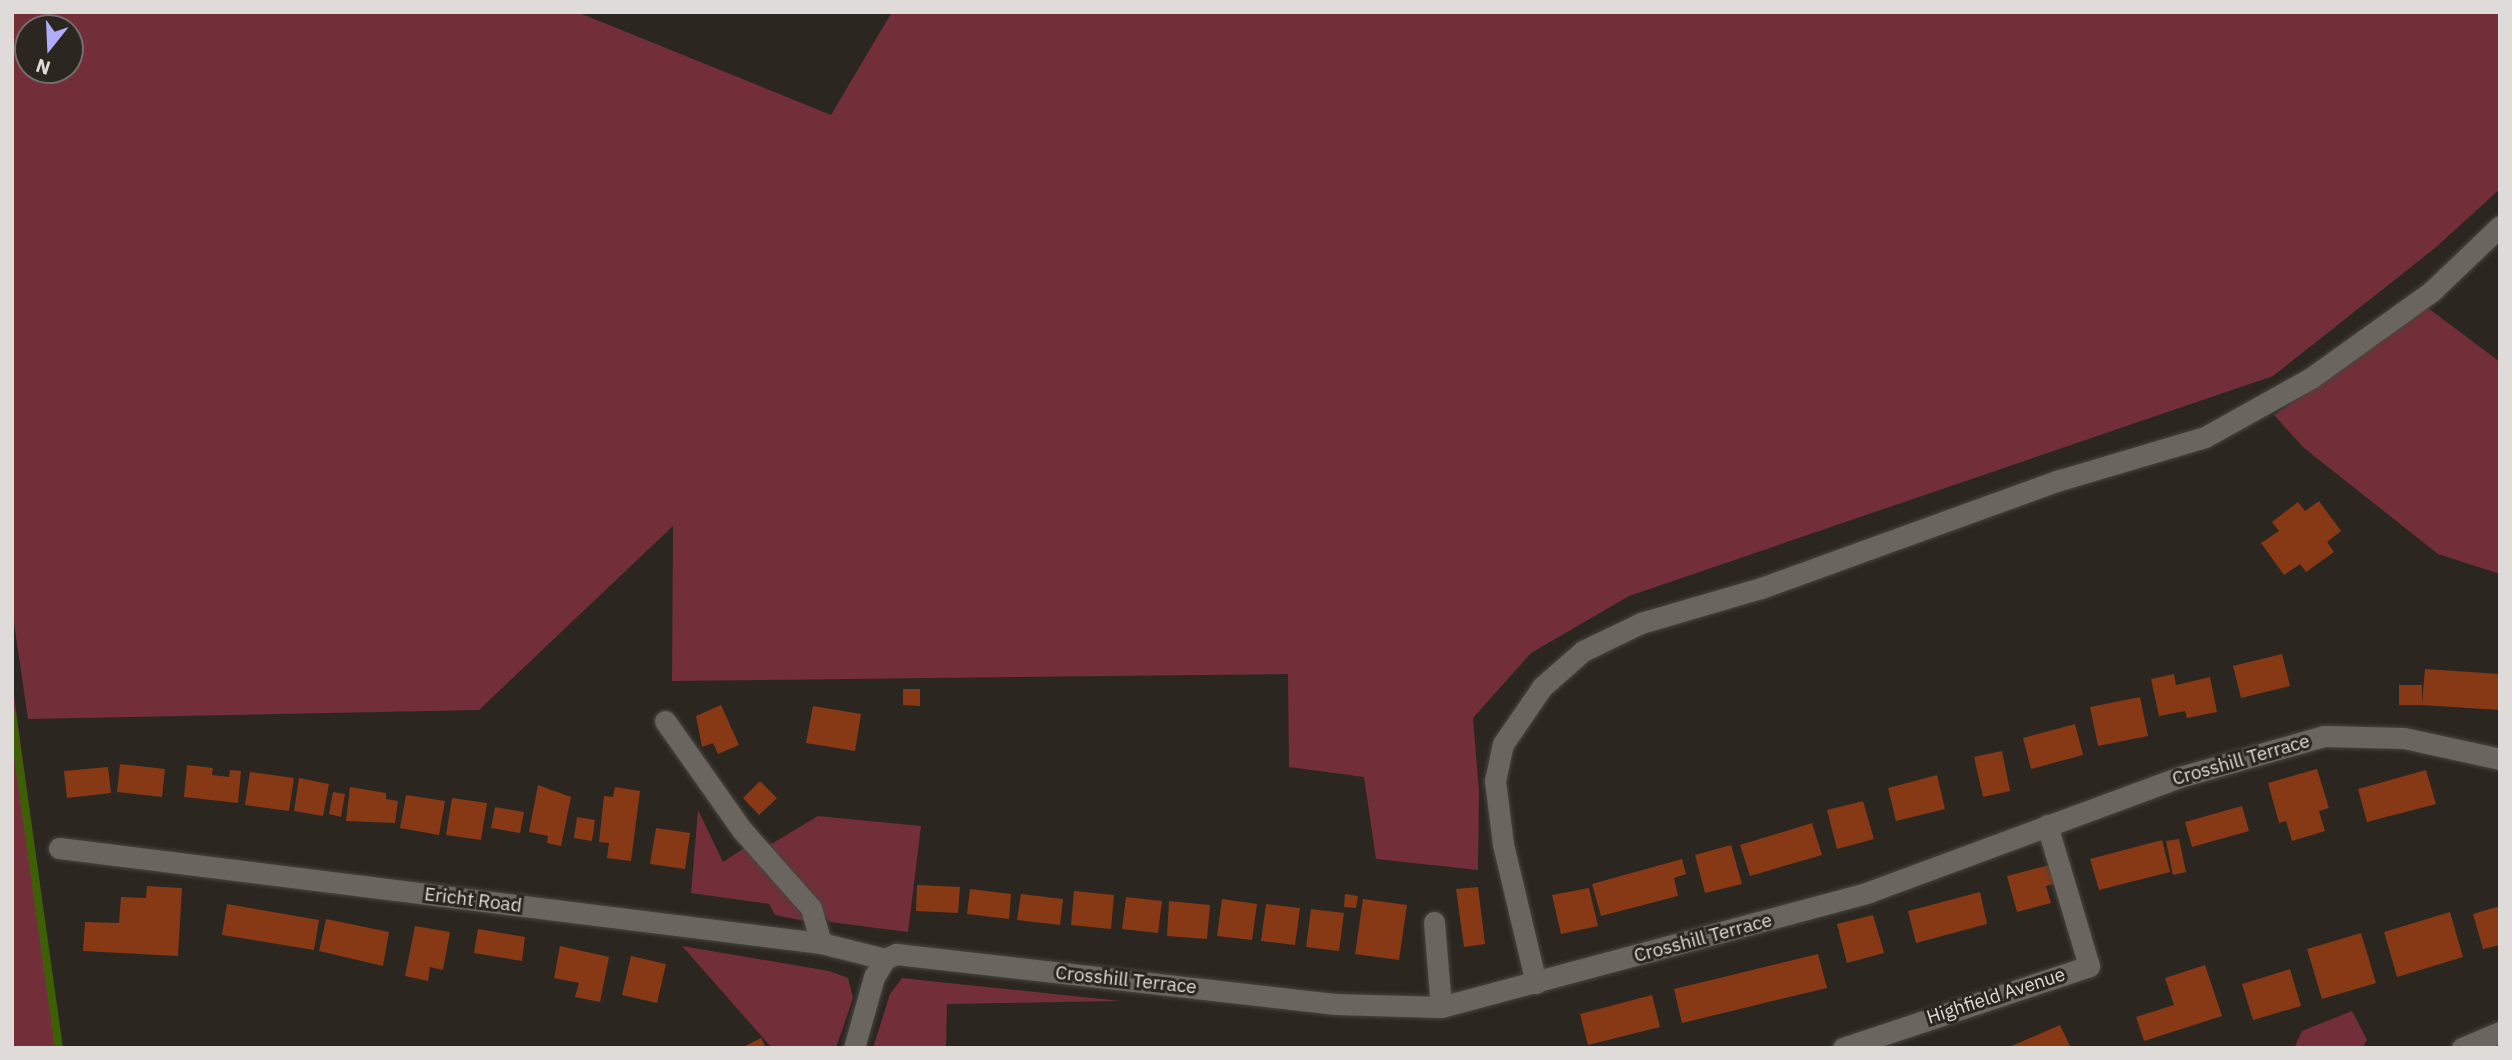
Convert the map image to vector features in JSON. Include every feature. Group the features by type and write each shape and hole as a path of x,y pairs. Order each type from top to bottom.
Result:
{"street":[{"path":"1536,983 1503,844 1495,781 1503,744 1542,687 1583,650 1641,623 1761,588 2060,480 2205,437 2311,378 2367,339 2432,291 2500,226"},
{"path":"666,721 742,830 811,908 821,943"},
{"name":"Crosshill Terrace","path":"885,959 896,954 1335,1004 1441,1007 1869,892 2180,777 2324,736 2404,737 2500,759"},
{"name":"Highfield Avenue","path":"1843,1048 2089,966 2048,825"},
{"name":"Ericht Road","path":"59,848 821,943 885,959"},
{"path":"1434,922 1441,1007"},
{"path":"854,1048 874,977 885,959"},
{"path":"2462,1048 2500,1032"}],"shaded area":[{"path":"12,12 577,12 831,115 892,12 2500,12 2500,189 2435,248 2273,376 1629,596 1531,653 1473,718 1479,791 1478,870 1376,859 1364,777 1289,767 1288,674 672,681 673,526 479,710 28,719 12,609"},
{"path":"2428,308 2500,362 2500,574 2438,554 2304,448 2274,415"},
{"path":"12,681 62,1048 12,1048"},
{"path":"698,810 723,862 746,847 793,898 805,921 775,915 769,904 691,893"},
{"path":"818,816 921,826 908,932 830,922 768,846"},
{"path":"682,946 829,971 848,978 853,998 836,1048 772,1048"},
{"path":"902,978 1121,1001 947,1004 946,1048 873,1048 890,994"},
{"path":"2352,1011 2367,1040 2362,1048 2294,1048 2302,1031"}],"building":[{"path":"2319,501 2341,531 2327,542 2334,552 2306,572 2300,564 2284,575 2261,543 2279,531 2272,522 2298,502 2305,511"},
{"path":"2282,654 2290,686 2241,698 2233,666"},
{"path":"2425,669 2500,674 2500,710 2422,705"},
{"path":"2174,674 2176,685 2210,677 2217,712 2187,718 2185,711 2159,716 2151,679"},
{"path":"2399,685 2422,685 2422,705 2399,705"},
{"path":"903,689 920,689 920,706 903,705"},
{"path":"2140,697 2148,736 2098,746 2090,707"},
{"path":"721,705 739,745 718,754 713,743 702,747 696,716"},
{"path":"813,706 861,714 855,751 806,743"},
{"path":"2075,724 2083,755 2031,769 2023,738"},
{"path":"2002,751 2010,791 1983,797 1974,757"},
{"path":"120,764 165,769 162,797 117,792"},
{"path":"187,765 213,768 212,775 229,777 230,770 241,771 238,803 184,797"},
{"path":"108,767 111,793 67,798 64,771"},
{"path":"2317,769 2329,808 2319,811 2325,831 2292,841 2286,821 2279,823 2268,783"},
{"path":"2426,770 2436,804 2367,822 2358,789"},
{"path":"250,772 294,778 289,811 245,805"},
{"path":"1937,775 1945,809 1896,821 1888,788"},
{"path":"299,778 329,784 323,816 294,811"},
{"path":"760,781 777,798 759,815 743,798"},
{"path":"538,785 571,797 561,846 547,843 548,836 529,832"},
{"path":"350,787 386,793 386,799 398,801 395,823 346,821"},
{"path":"615,787 640,791 631,861 607,858 609,843 599,842 604,796 613,797"},
{"path":"333,792 345,794 341,817 329,814"},
{"path":"406,795 445,801 439,835 400,828"},
{"path":"452,798 487,803 481,840 446,835"},
{"path":"1863,801 1874,839 1837,849 1827,810"},
{"path":"2242,806 2249,831 2192,847 2185,822"},
{"path":"495,807 524,812 520,833 491,828"},
{"path":"577,817 595,820 592,841 574,838"},
{"path":"1812,823 1822,855 1750,876 1740,845"},
{"path":"656,828 690,833 685,869 650,864"},
{"path":"2179,839 2186,872 2173,875 2166,841"},
{"path":"2162,840 2170,872 2099,890 2090,859"},
{"path":"1731,845 1742,884 1705,893 1695,855"},
{"path":"1682,859 1686,874 1674,878 1678,896 1601,916 1592,884"},
{"path":"2057,863 2062,882 2046,886 2051,903 2017,912 2007,876"},
{"path":"917,885 960,887 958,913 916,911"},
{"path":"147,886 182,888 178,956 83,951 85,922 119,923 121,897 146,898"},
{"path":"1478,887 1485,944 1464,947 1456,889"},
{"path":"1589,888 1598,926 1561,934 1552,895"},
{"path":"970,889 1011,894 1009,919 967,914"},
{"path":"1074,891 1114,895 1111,929 1071,925"},
{"path":"1980,892 1987,924 1916,943 1908,911"},
{"path":"1021,894 1063,899 1060,925 1017,920"},
{"path":"1345,894 1358,896 1356,908 1344,907"},
{"path":"1126,897 1162,901 1158,933 1122,929"},
{"path":"1222,899 1257,904 1252,940 1217,936"},
{"path":"1363,899 1407,905 1399,960 1355,954"},
{"path":"1169,901 1210,905 1207,939 1167,936"},
{"path":"227,904 319,920 314,950 222,935"},
{"path":"1266,904 1300,908 1295,945 1261,941"},
{"path":"2500,906 2500,945 2483,949 2473,914"},
{"path":"1311,909 1344,913 1339,951 1306,947"},
{"path":"2450,912 2463,957 2397,977 2384,932"},
{"path":"1873,915 1884,953 1847,963 1837,924"},
{"path":"326,919 389,932 383,966 319,951"},
{"path":"415,926 450,932 443,970 430,967 428,981 405,976"},
{"path":"478,929 525,937 522,961 474,953"},
{"path":"2361,933 2376,983 2322,999 2307,949"},
{"path":"560,946 609,957 600,1002 575,997 579,983 554,978"},
{"path":"1818,954 1827,988 1682,1023 1674,989"},
{"path":"631,956 666,964 657,1003 622,995"},
{"path":"2205,965 2222,1016 2144,1041 2136,1017 2174,1005 2165,978"},
{"path":"2290,969 2301,1006 2253,1020 2242,984"},
{"path":"1652,995 1660,1027 1588,1045 1580,1014"},
{"path":"2060,1025 2070,1046 2066,1048 2007,1048"},
{"path":"761,1038 766,1048 741,1048"}],"waterway":[{"path":"12,714 59,1048"}]}
